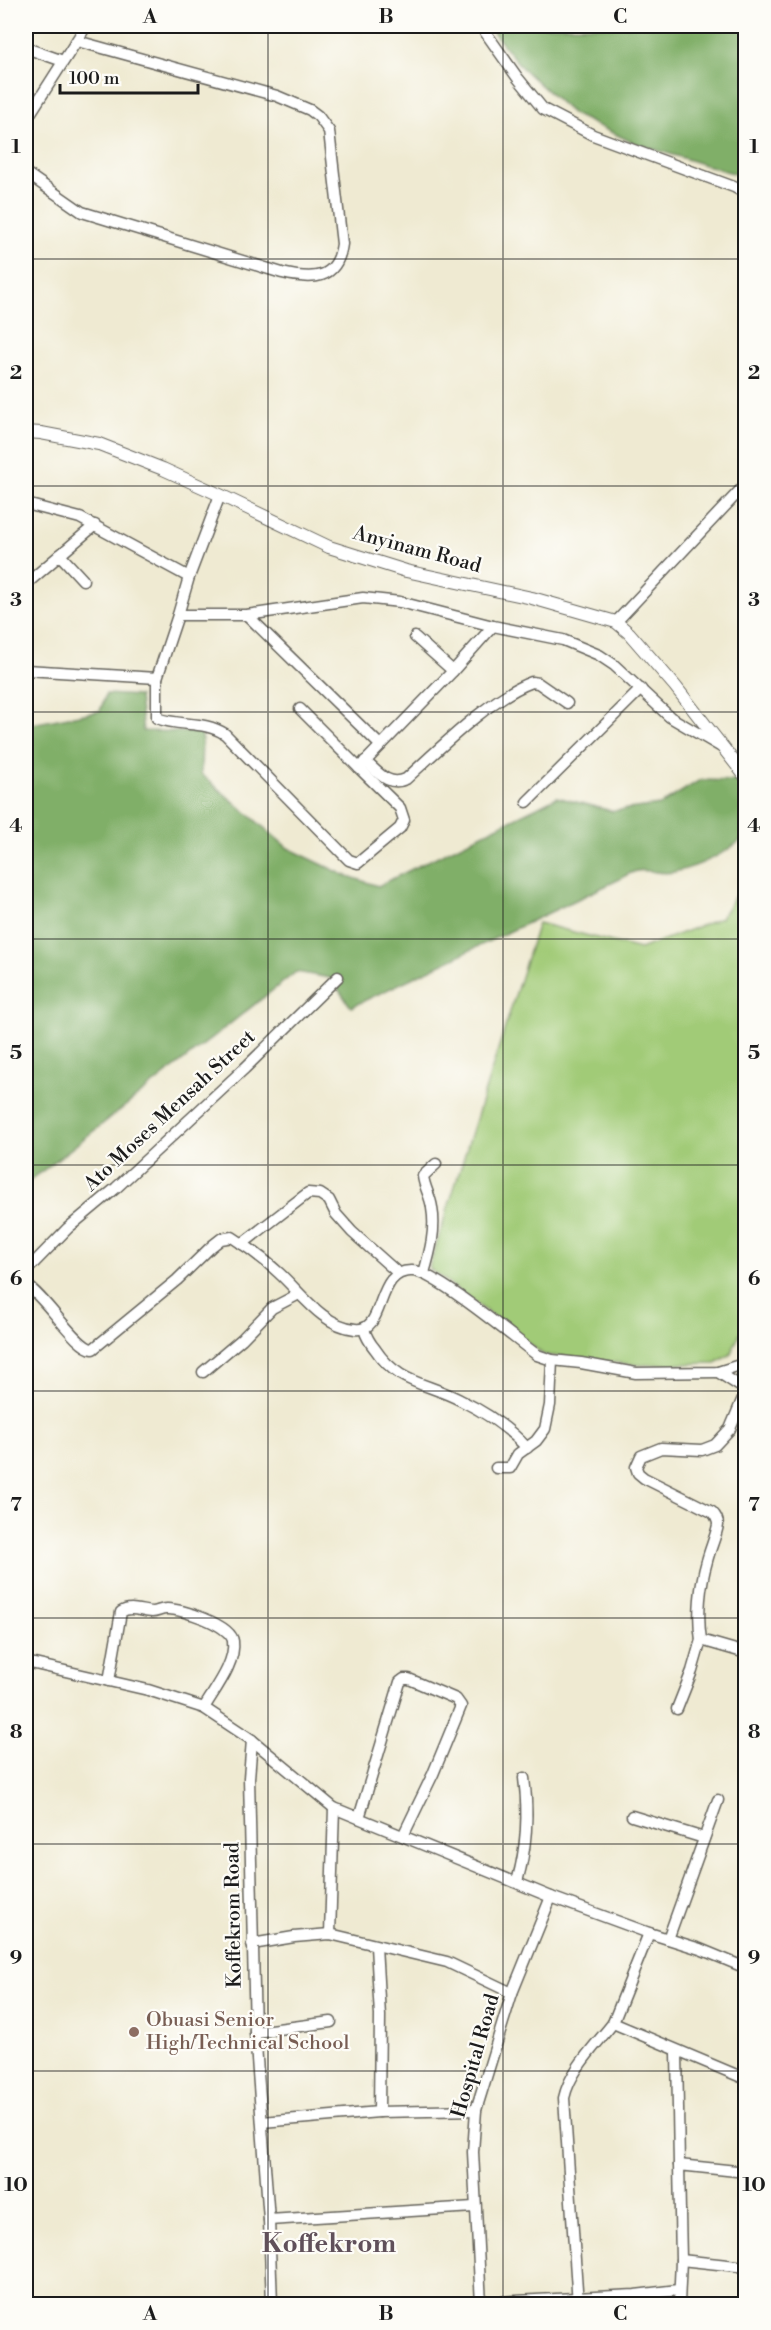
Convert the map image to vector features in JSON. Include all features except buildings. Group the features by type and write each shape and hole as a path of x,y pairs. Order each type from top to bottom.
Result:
{"street":[{"path":"26,120 86,26"},
{"path":"481,26 543,109 593,135 734,187 746,194"},
{"path":"26,173 82,212 282,273 313,278 334,267 340,256 342,244 329,131 318,116 310,110 277,96 77,41"},
{"path":"26,48 63,61"},
{"name":"Anyinam Road","path":"26,432 99,444 220,495 329,547 406,571 532,598 616,622 660,668 746,777"},
{"path":"616,622 746,484"},
{"path":"220,495 189,577 157,678 157,718 204,724 225,734 349,860 354,863 363,861 400,828 404,820 400,808 362,765 300,709"},
{"path":"26,504 80,518 189,577"},
{"path":"26,584 95,525"},
{"path":"60,555 84,580"},
{"path":"178,615 247,615 363,598 409,604 493,626 563,640 615,665 679,724 725,749"},
{"path":"247,615 380,745"},
{"path":"362,765 493,626"},
{"path":"415,637 453,670"},
{"path":"26,670 157,678"},
{"path":"362,765 389,782 406,779 489,708 531,682 538,683 567,704"},
{"path":"526,802 641,689"},
{"name":"Ato Moses Mensah Street","path":"26,1271 68,1228 116,1188 245,1068 338,977"},
{"path":"424,1273 430,1252 433,1218 423,1176 436,1164"},
{"path":"242,1244 308,1193 314,1192 329,1200 336,1214 352,1232 398,1273"},
{"path":"26,1285 39,1295 80,1343 89,1350 177,1280 221,1239 232,1237 279,1273 320,1312 352,1329 364,1329 374,1319 387,1287 398,1273 411,1270 424,1273 446,1286 537,1355 552,1360 636,1373 718,1372 746,1363"},
{"path":"203,1371 242,1338 272,1308 299,1293"},
{"path":"364,1329 382,1360 394,1372 461,1400 501,1423 527,1448"},
{"path":"496,1468 510,1468 518,1454 540,1436 546,1424 551,1393 552,1360"},
{"path":"676,1709 692,1671 701,1640 702,1590 717,1519 712,1512 644,1478 638,1473 636,1467 641,1456 661,1448 702,1450 715,1445 730,1429 746,1390 718,1372"},
{"path":"109,1681 121,1612 125,1609 153,1612 164,1608 173,1610 218,1624 231,1634 233,1642 231,1658 204,1708"},
{"path":"701,1640 746,1653"},
{"path":"26,1662 148,1690 204,1708 252,1740 334,1808 551,1897 746,1968"},
{"path":"359,1818 400,1682 410,1679 458,1700 461,1706 433,1774 403,1836"},
{"name":"Koffekrom Road","path":"252,1740 249,1778 255,2032 269,2220 272,2304"},
{"path":"517,1882 524,1859 528,1825 524,1778"},
{"path":"668,1939 718,1800"},
{"path":"330,1934 334,1808"},
{"path":"632,1816 704,1838"},
{"name":"Hospital Road","path":"481,2304 474,2207 473,2142 476,2110 512,1993 551,1897"},
{"path":"252,1944 330,1934 447,1962 512,1993"},
{"path":"578,2301 564,2098 578,2070 613,2023 649,1934"},
{"path":"376,1946 380,2016 379,2112"},
{"path":"255,2032 331,2022"},
{"path":"613,2023 677,2052 746,2079"},
{"path":"677,2052 681,2260 678,2304"},
{"path":"262,2122 379,2112 476,2110"},
{"path":"679,2165 746,2172"},
{"path":"269,2220 474,2207"},
{"path":"681,2260 746,2267"},
{"path":"455,2304 578,2301 678,2290"}],"green space":[{"path":"488,26 745,26 745,177 634,143 573,114 522,68"},
{"path":"106,694 139,696 143,731 202,732 201,774 288,848 342,874 378,886 557,797 612,811 660,805 700,780 737,781 745,794 745,837 712,859 693,867 666,873 642,870 629,874 351,1007 330,978 296,972 26,1184 26,725 100,711"},
{"path":"745,881 746,1319 731,1354 716,1363 639,1365 544,1355 429,1268 538,923 640,949 721,918"}],"place":[{"name":"Obuasi Senior High/Technical School","path":"134,2032"}],"district":[{"name":"Koffekrom","path":"329,2244"}]}
